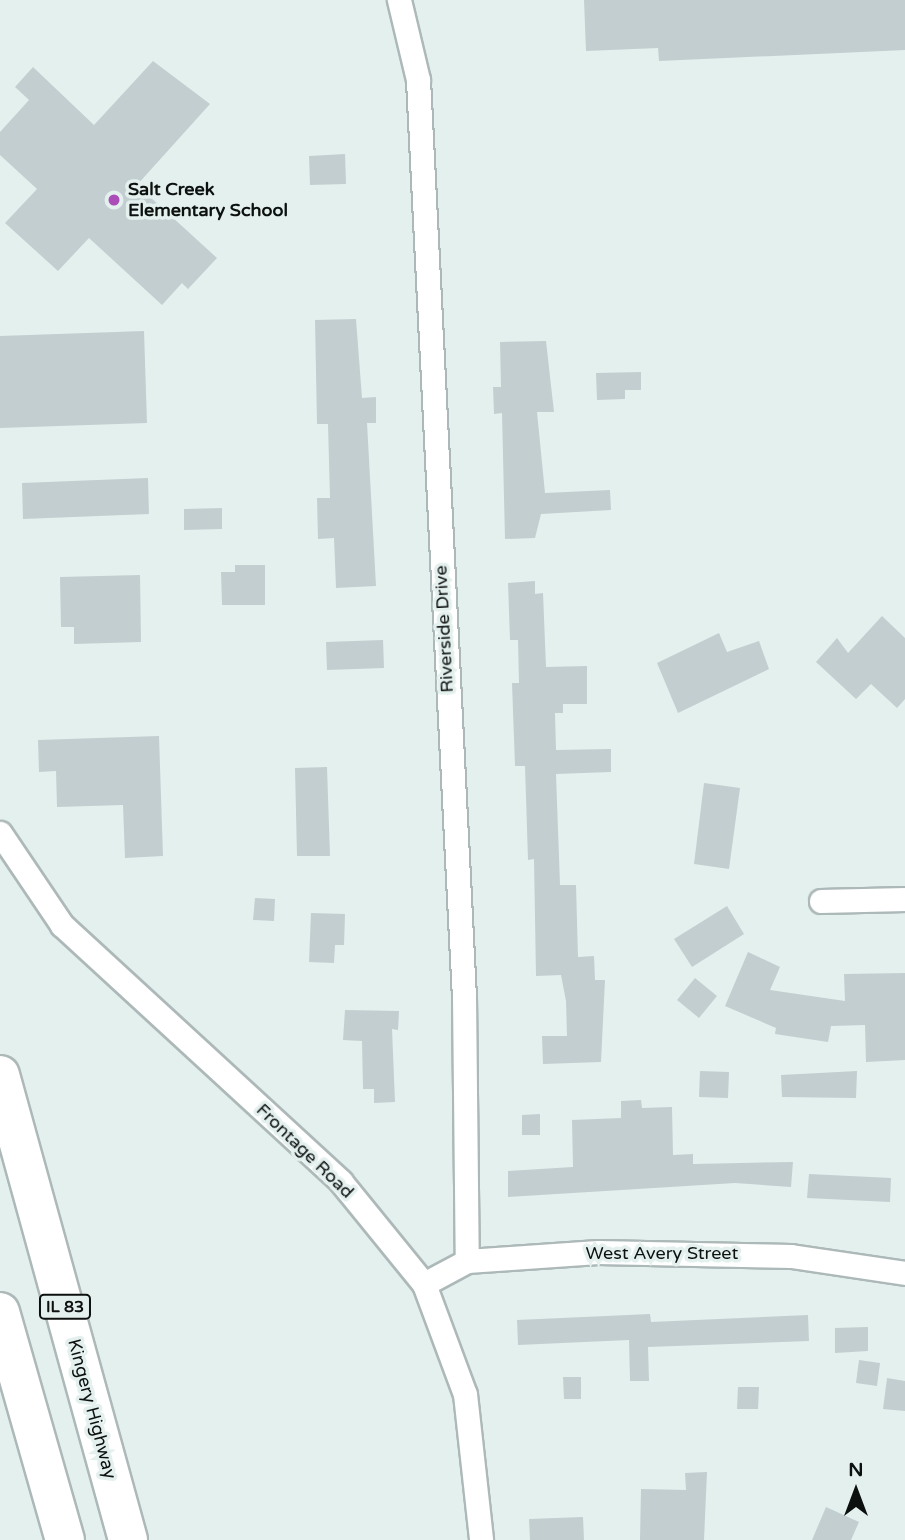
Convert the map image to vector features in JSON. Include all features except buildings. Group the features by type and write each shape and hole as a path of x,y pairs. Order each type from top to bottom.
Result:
{"highway":[{"name":"Kingery Highway","path":"0,1075 128,1540"},
{"path":"0,1312 65,1540"},
{"path":"0,1359 37,1540"},
{"path":"99,1442 144,1540"}],"street":[{"name":"Riverside Drive","path":"399,0 418,80 464,996 467,1261"},
{"name":"Frontage Road","path":"0,833 62,925 341,1182 424,1284 465,1394 481,1540"},
{"path":"821,901 905,898"},
{"name":"West Avery Street","path":"424,1284 467,1261 720,1252 905,1273"}],"place":[{"name":"Salt Creek Elementary School","path":"114,200"}]}
